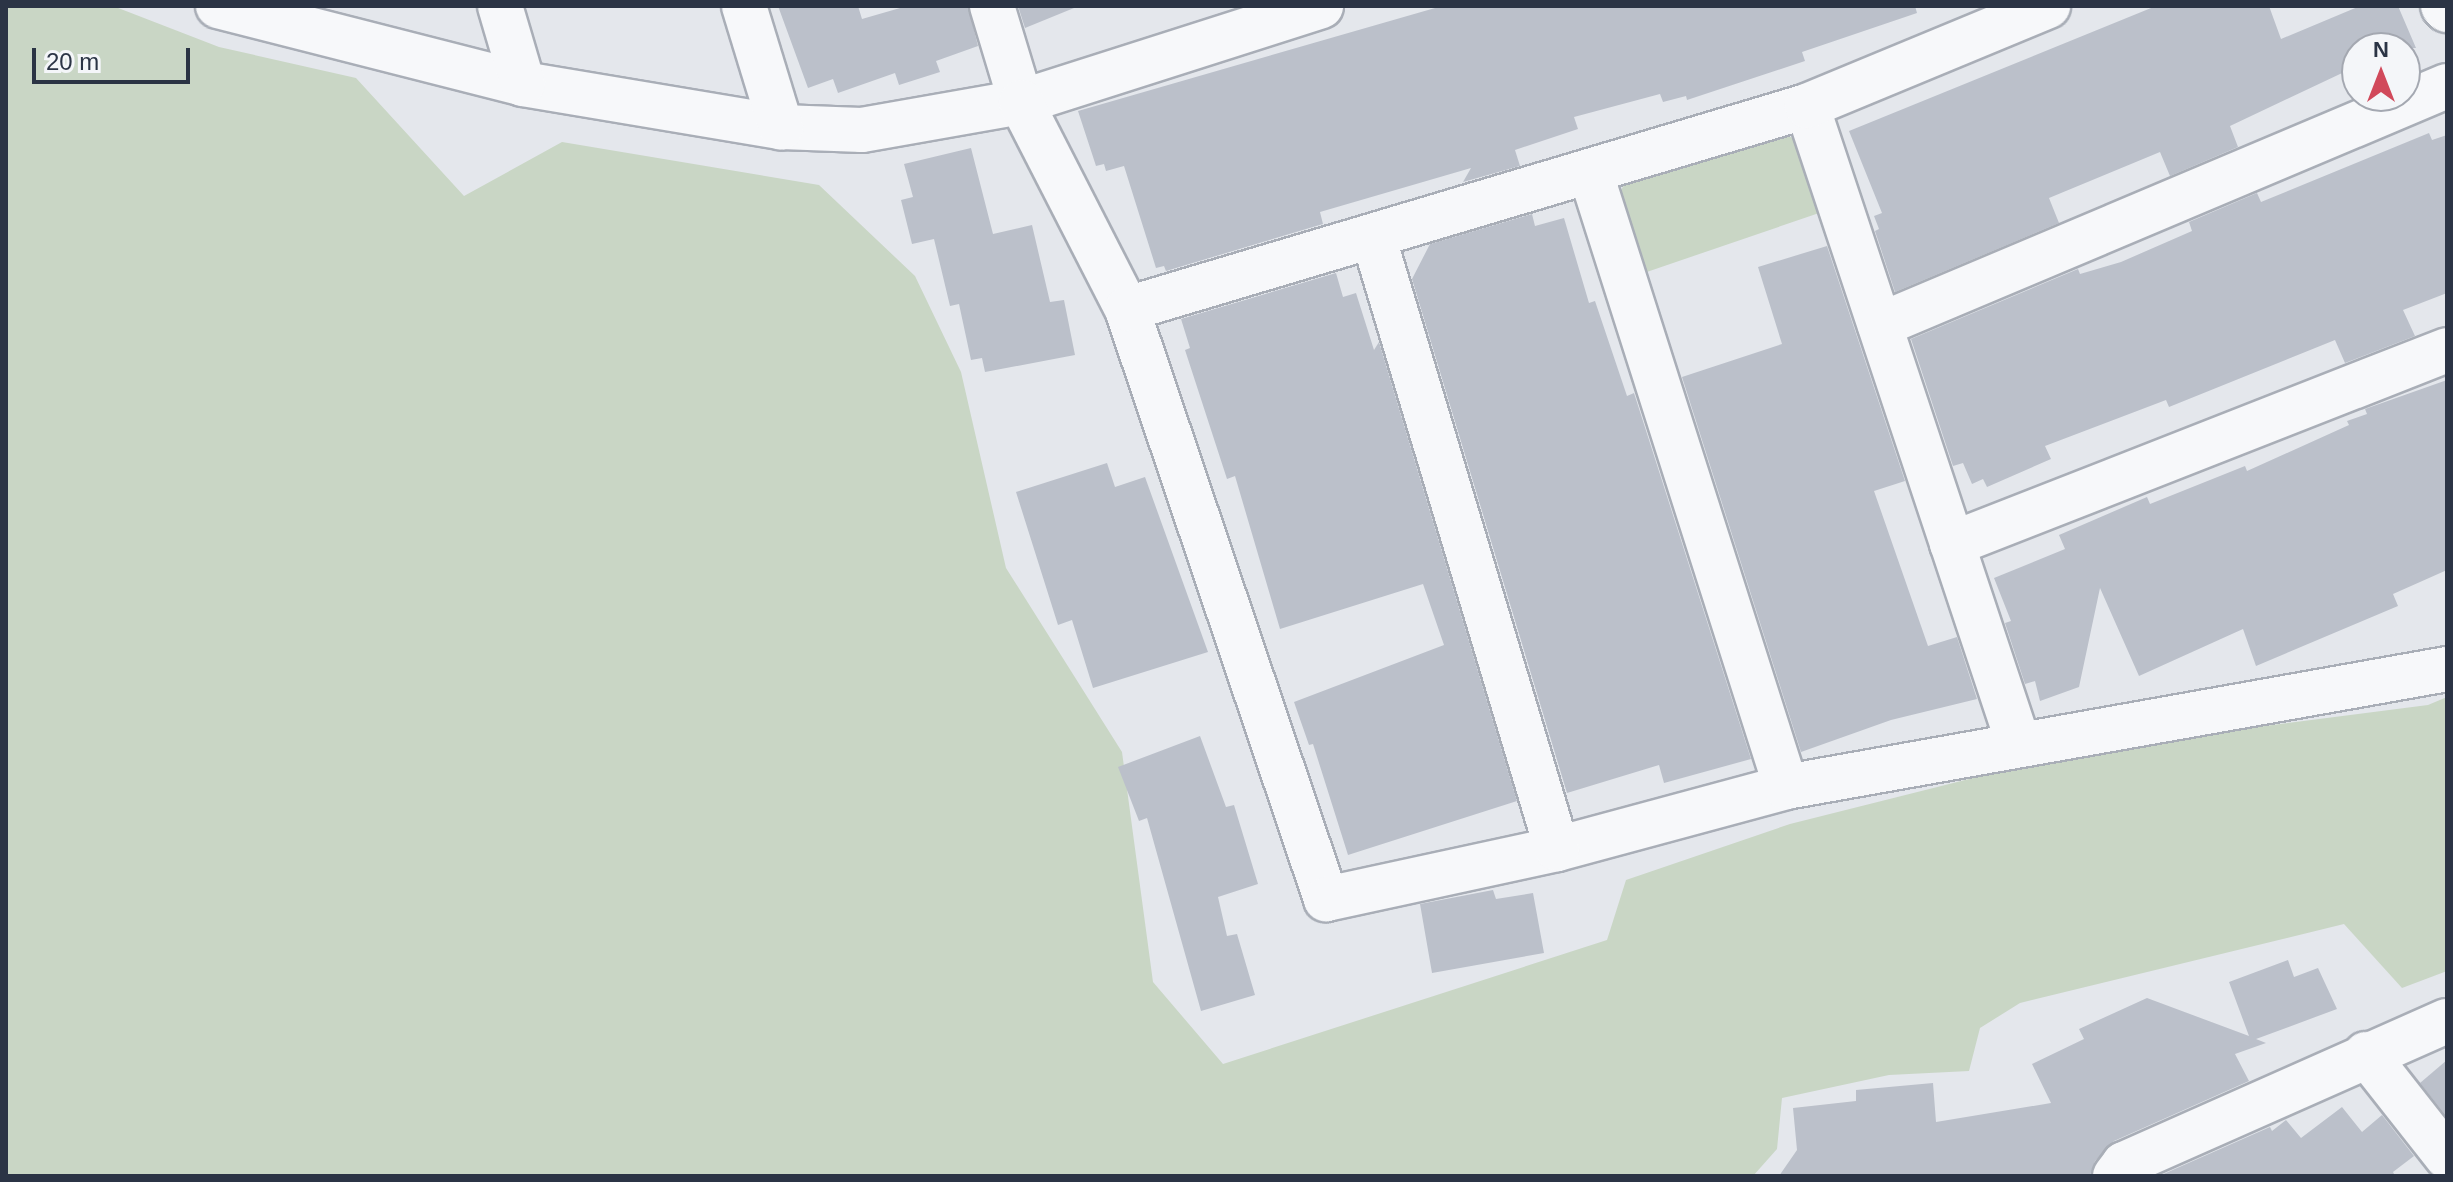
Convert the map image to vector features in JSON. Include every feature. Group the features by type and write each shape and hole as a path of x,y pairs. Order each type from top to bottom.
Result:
{"street":[{"path":"218,6 523,84 781,127 862,130 1021,102 1238,19 1321,6"},
{"path":"500,6 523,84"},
{"path":"744,6 781,127"},
{"path":"992,6 1021,102 1127,309 1326,899 1557,849 1786,787 2018,742 2447,669"},
{"path":"1127,309 1807,106 2048,6"},
{"path":"1880,325 2447,86"},
{"path":"1807,106 2018,742"},
{"path":"1590,171 1786,787"},
{"path":"1373,236 1557,849"},
{"path":"1952,544 2447,350"},
{"path":"2115,1176 2124,1164 2366,1054 2447,1021"},
{"path":"2366,1054 2447,1157"}],"green space":[{"path":"6,6 113,6 219,47 356,78 464,196 562,142 819,185 915,276 961,372 1006,568 1122,752 1153,982 1223,1064 1607,940 1626,880 1790,824 1989,774 2187,736 2428,705 2447,697 2447,971 2402,988 2344,924 2020,1003 1980,1028 1969,1071 1889,1075 1782,1098 1777,1149 1753,1176 6,1176"},
{"path":"1785,135 1804,142 1825,211 1638,275 1614,203 1625,183"}],"building":[{"path":"778,6 858,6 862,19 907,6 968,6 978,46 936,61 940,72 899,85 895,73 838,93 833,79 808,88"},
{"path":"1018,6 1074,6 1074,8 1025,28"},
{"path":"1442,6 1915,6 1917,13 1802,52 1805,61 1687,100 1686,96 1663,102 1660,94 1574,117 1578,129 1515,150 1520,166 1463,182 1471,168 1320,212 1323,224 1166,271 1164,266 1156,268 1124,166 1106,171 1104,164 1096,166 1078,111"},
{"path":"2156,6 2269,6 2281,39 2360,6 2398,6 2409,32 2341,32 2341,74 2230,126 2238,147 2170,176 2160,152 2049,198 2059,223 1895,292 1875,231 1879,229 1874,216 1882,213 1849,131"},
{"path":"2429,133 2432,140 2447,135 2447,293 2403,310 2415,336 2345,363 2335,340 2169,407 2166,400 2045,446 2051,459 1987,487 1983,479 1972,484 1963,463 1953,466 1911,339 2078,269 2080,274 2121,262 2192,231 2189,222 2257,193 2261,202"},
{"path":"971,148 993,234 1032,225 1050,302 1064,300 1075,355 985,372 982,358 971,360 959,304 950,306 934,239 912,244 901,200 913,197 904,164"},
{"path":"1532,214 1535,226 1564,218 1589,303 1595,301 1627,396 1634,393 1751,759 1664,783 1659,765 1567,793 1412,279 1430,244"},
{"path":"1827,246 1905,481 1874,491 1928,646 1957,637 1977,699 1891,720 1801,752 1682,377 1782,344 1758,267"},
{"path":"1336,273 1343,297 1356,293 1374,350 1379,342 1517,801 1348,855 1313,744 1309,745 1294,702 1444,645 1423,584 1280,629 1235,476 1227,479 1185,350 1190,348 1181,319"},
{"path":"2447,380 2447,570 2393,594 2398,606 2256,666 2243,629 2139,676 2100,588 2079,687 2040,701 2035,681 2025,684 2005,623 2011,621 1994,578 2065,549 2059,535 2147,497 2150,504 2245,466 2247,471 2349,425 2347,421 2367,414 2365,409"},
{"path":"1107,463 1115,487 1145,477 1208,652 1093,688 1072,620 1058,625 1016,492"},
{"path":"1200,736 1226,807 1234,805 1258,884 1218,897 1227,936 1237,934 1255,995 1201,1011 1147,818 1139,821 1118,767"},
{"path":"1493,890 1496,899 1533,893 1544,953 1432,973 1420,904"},
{"path":"2288,960 2294,977 2318,968 2337,1009 2256,1039 2266,1043 2235,1054 2249,1081 2114,1141 2095,1161 2090,1176 1779,1176 1797,1150 1793,1108 1856,1101 1856,1090 1933,1083 1936,1122 2051,1103 2032,1064 2084,1039 2079,1029 2147,998 2249,1036 2229,982"},
{"path":"2447,1060 2447,1117 2420,1083"},
{"path":"2342,1107 2362,1132 2382,1115 2414,1156 2393,1172 2395,1176 2159,1176 2270,1127 2272,1131 2286,1120 2301,1138"}]}
